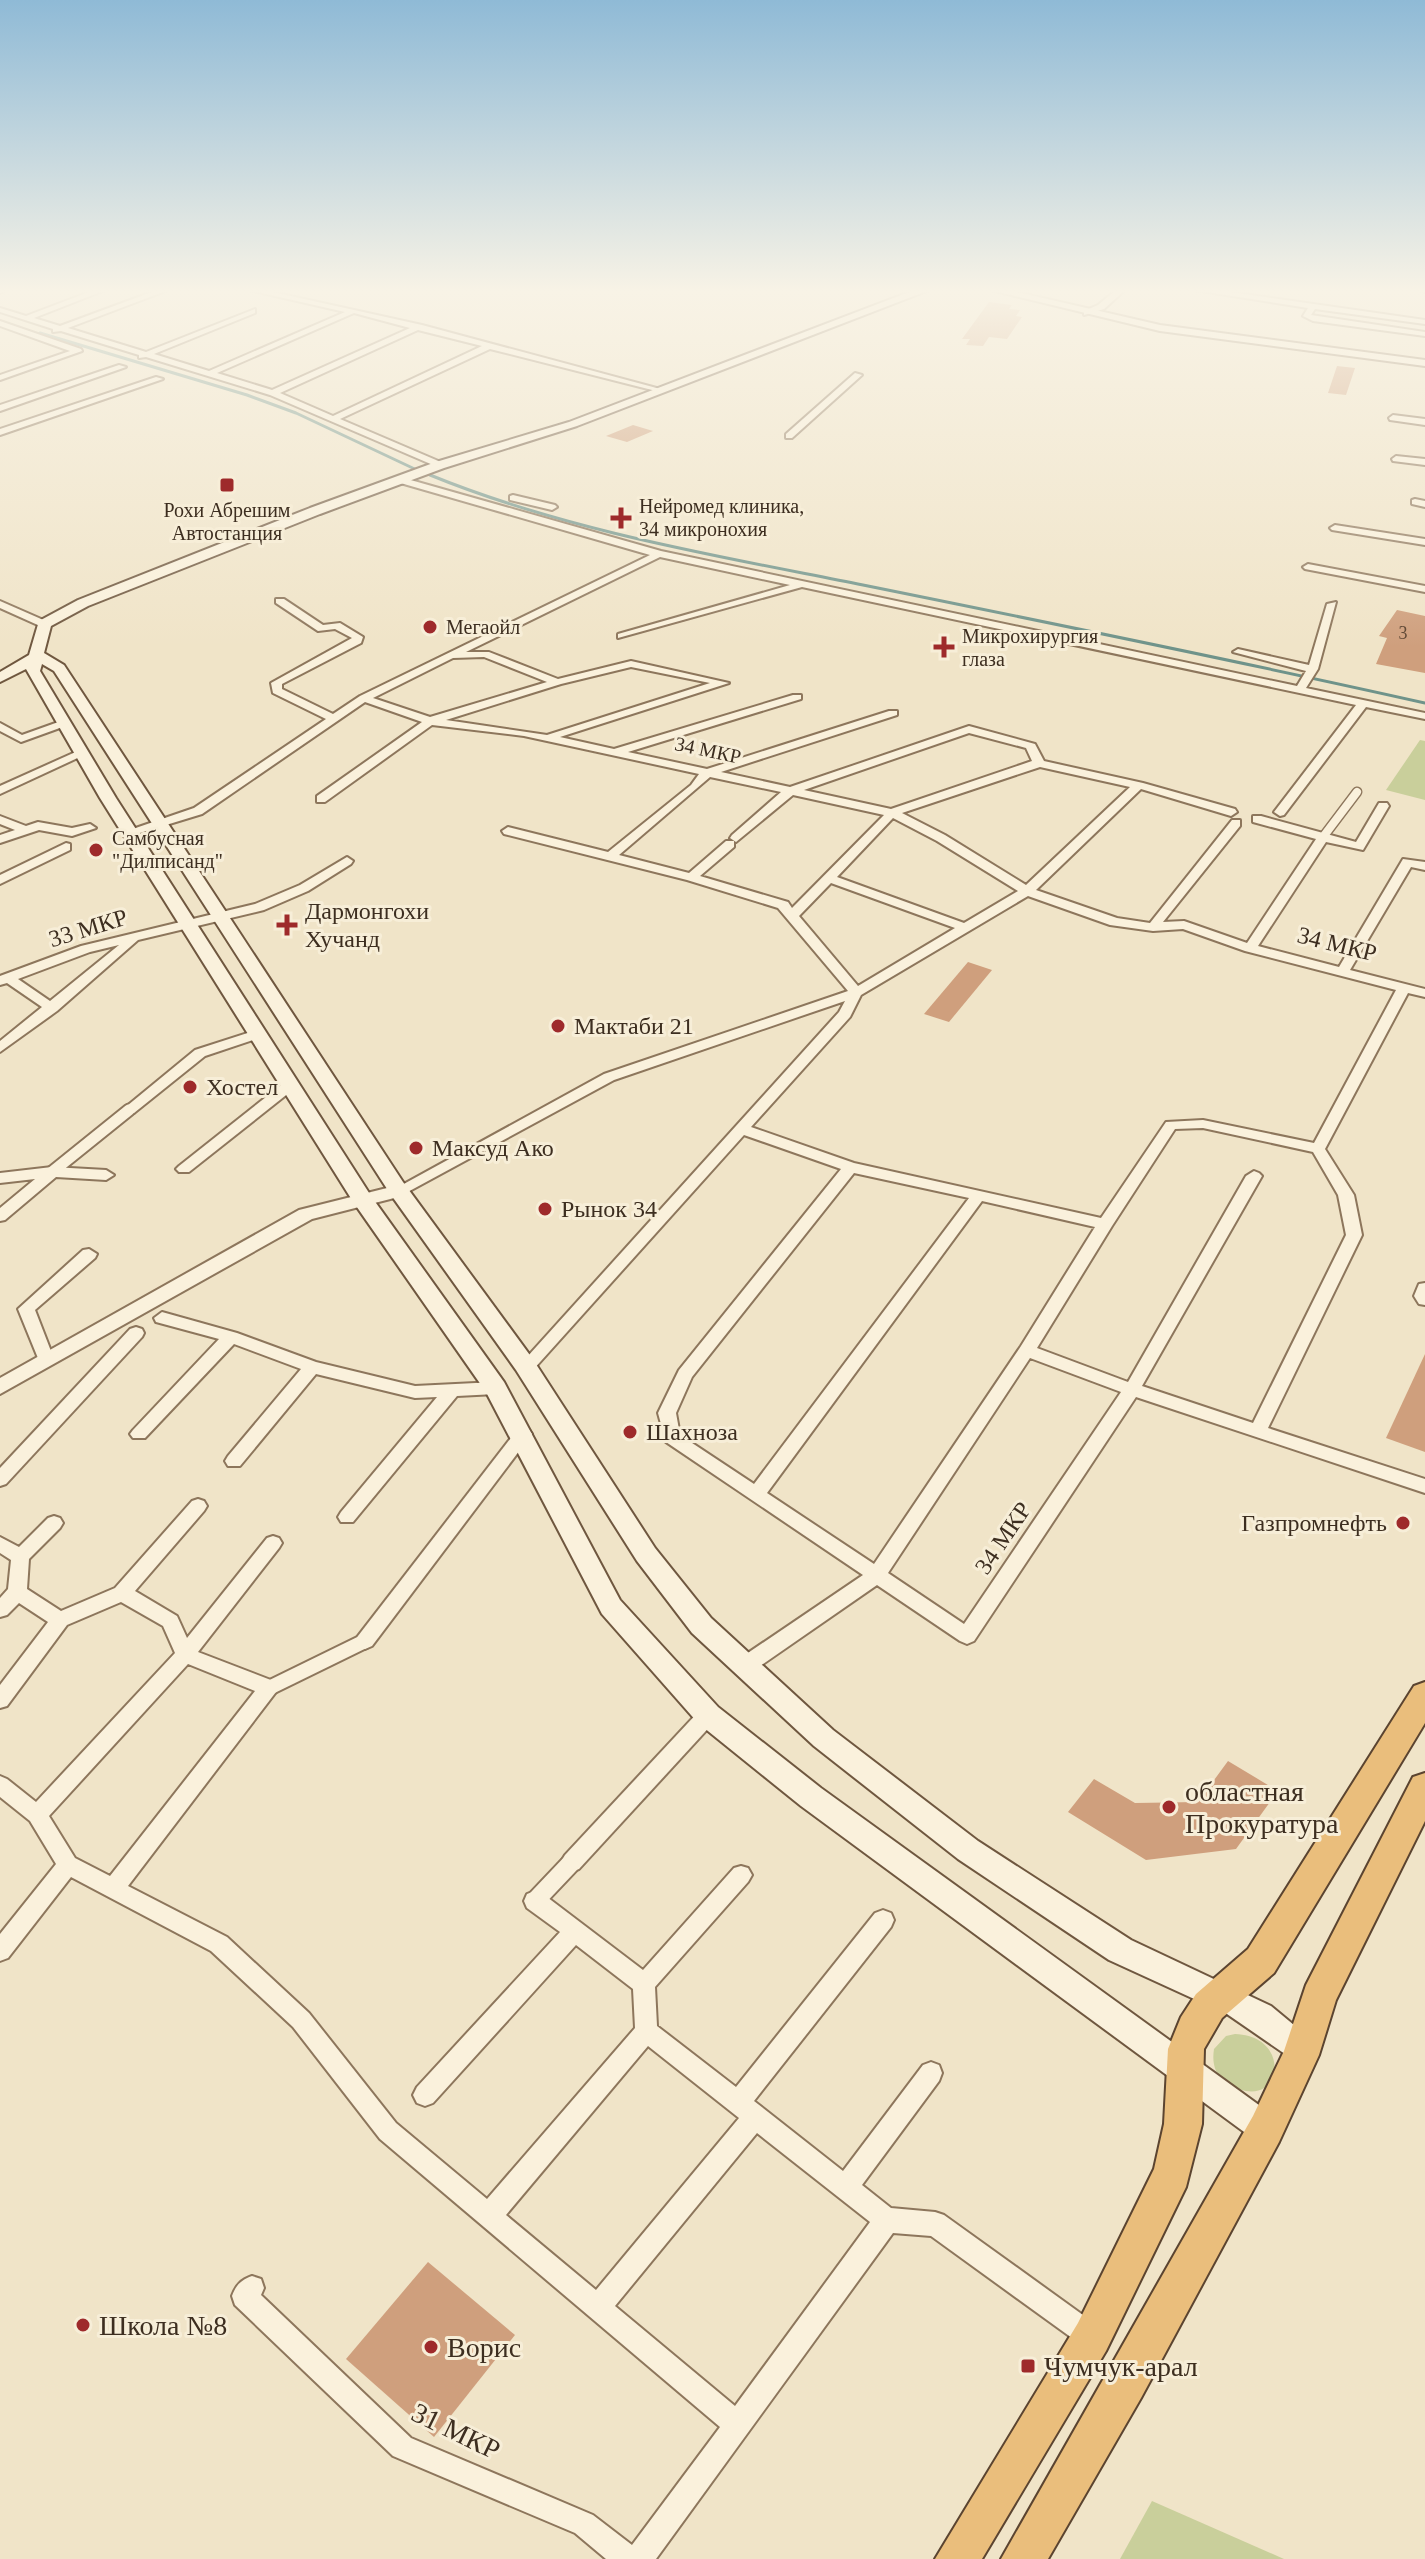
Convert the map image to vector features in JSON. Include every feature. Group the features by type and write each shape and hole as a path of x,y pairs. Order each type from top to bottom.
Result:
{"highway":[{"path":"957,2559 1092,2337 1172,2173 1183,2124 1186,2049 1194,2029 1209,2006 1225,1996 1261,1961 1425,1695"},
{"path":"1023,2559 1126,2383 1266,2129 1301,2050 1319,1997 1425,1787"}],"main road":[{"path":"613,408 573,424 440,465 83,603 44,624 39,656 33,671 80,753 363,1200 496,1388 523,1434 611,1607 708,1715 823,1806 1266,2129"},
{"path":"5,676 39,656"},
{"path":"39,656 59,668 399,1191 526,1367 667,1585 743,1667 816,1733 1035,1898 1135,1960 1225,1996 1268,2019 1301,2050"},
{"path":"5,676 43,689 75,694"}],"street":[{"path":"0,432 71,408"},
{"path":"309,408 440,465"},
{"path":"333,419 356,408"},
{"path":"789,436 820,408"},
{"path":"1393,418 1425,422"},
{"path":"1396,459 1425,462"},
{"path":"400,480 530,510 659,554 933,607 1421,716 1425,699"},
{"path":"513,498 530,510 552,507"},
{"path":"1335,528 1425,542"},
{"path":"130,832 198,811 364,698 659,554"},
{"path":"1308,567 1425,589"},
{"path":"622,636 805,583"},
{"path":"280,601 322,629 336,625 358,637 357,641 276,683 277,691 333,718"},
{"path":"0,604 44,624"},
{"path":"1299,690 1313,669 1332,604"},
{"path":"1238,652 1313,669"},
{"path":"445,657 485,654 557,682"},
{"path":"321,799 430,721 557,682 631,664 724,683 545,738"},
{"path":"615,753 797,697"},
{"name":"34 МКР","path":"364,698 430,721 545,738 892,813 941,838 1027,891 1115,922 1153,927 1184,925 1250,948 1424,991"},
{"path":"1276,818 1363,703"},
{"path":"610,857 707,773 893,713"},
{"path":"0,726 21,739 64,723"},
{"path":"691,877 790,791 969,729 1031,746 1039,763"},
{"path":"0,790 80,753"},
{"path":"794,914 892,813 1039,763 1067,766 1139,785 1234,817 1153,927"},
{"path":"0,1387 306,1214 399,1191 609,1077 856,993 1027,891 1139,785"},
{"path":"1250,948 1323,837 1357,792"},
{"path":"1257,819 1276,818 1323,837 1359,847 1383,806"},
{"path":"0,820 23,829"},
{"path":"0,839 38,826 72,832 90,828"},
{"path":"508,831 691,877 783,905 794,914 856,993"},
{"path":"0,880 66,847"},
{"path":"222,915 259,907 304,888 347,861"},
{"path":"1344,969 1407,862 1425,866"},
{"path":"829,878 966,928"},
{"name":"33 МКР","path":"4,979 86,949 222,915"},
{"path":"0,1048 130,942 157,931"},
{"path":"4,979 52,1008"},
{"path":"1318,1149 1404,987"},
{"path":"526,1367 845,1014 856,993"},
{"path":"0,1216 200,1053 257,1034"},
{"path":"184,1169 290,1085"},
{"path":"743,1667 876,1576 1027,1350 1171,1125 1203,1124 1318,1149 1346,1195 1354,1235 1258,1431"},
{"path":"741,1129 850,1167 977,1198 1105,1224"},
{"path":"850,1167 685,1374 667,1413 672,1438 876,1576"},
{"path":"0,1178 52,1172 106,1175"},
{"name":"34 МКР","path":"876,1576 967,1636 1133,1388 1254,1176"},
{"path":"757,1493 977,1198"},
{"path":"46,1359 26,1309 89,1254"},
{"path":"1425,1288 1425,1300"},
{"path":"162,1318 231,1337 312,1367 415,1392 496,1388"},
{"path":"0,1479 136,1333"},
{"path":"139,1434 231,1337"},
{"path":"1027,1350 1425,1486"},
{"path":"234,1461 312,1367"},
{"path":"347,1517 451,1392"},
{"path":"113,1888 269,1688 365,1641 523,1434"},
{"path":"0,1700 60,1620 122,1593 198,1506"},
{"path":"0,1610 17,1592 20,1557 54,1523"},
{"path":"37,1815 185,1655 273,1543"},
{"path":"0,1544 20,1557"},
{"path":"17,1592 60,1620"},
{"path":"122,1593 170,1621 185,1655 269,1688"},
{"path":"644,1984 535,1901 708,1715"},
{"path":"0,1785 37,1815 68,1865 219,1944 301,2020 388,2131 737,2425"},
{"path":"0,1951 68,1865"},
{"path":"489,2216 646,2031 644,1984 741,1875"},
{"path":"598,2308 883,1920"},
{"path":"425,2095 574,1932"},
{"path":"646,2031 887,2220 935,2224 1092,2337"},
{"path":"846,2187 931,2073"},
{"path":"639,2559 887,2220"},
{"name":"31 МКР","path":"248,2292 402,2447 584,2524 628,2559"}],"green space":[{"path":"1420,740 1425,741 1425,800 1386,790"},
{"path":"1235,2034 1255,2038 1267,2048 1274,2060 1274,2073 1269,2084 1259,2090 1244,2091 1226,2082 1216,2071 1214,2049 1226,2036"},
{"path":"1152,2501 1284,2559 1120,2559"}],"building":[{"path":"633,425 653,431 627,442 606,436"},
{"path":"1397,610 1425,616 1425,673 1376,664 1387,638 1379,636"},
{"path":"968,962 992,970 949,1022 924,1014"},
{"path":"1425,1354 1425,1452 1386,1438"},
{"name":"областная Прокуратура","path":"1228,1761 1278,1791 1236,1849 1146,1860 1068,1812 1094,1779 1135,1803 1198,1802"},
{"name":"Ворис","path":"428,2262 515,2335 434,2437 346,2359"}],"waterway":[{"path":"284,408 419,471"},
{"path":"430,475 535,512 644,540 1425,703"}],"place":[{"name":"Рохи Абрешим Автостанция","path":"227,485"},
{"name":"Нейромед клиника, 34 микронохия","path":"621,518"},
{"name":"Мегаойл","path":"430,627"},
{"name":"Микрохирургия глаза","path":"944,647"},
{"name":"Самбусная \"Дилписанд\"","path":"96,850"},
{"name":"Дармонгохи Хучанд","path":"287,925"},
{"name":"Мактаби 21","path":"558,1026"},
{"name":"Хостел","path":"190,1087"},
{"name":"Максуд Ако","path":"416,1148"},
{"name":"Рынок 34","path":"545,1209"},
{"name":"Шахноза","path":"630,1432"},
{"name":"Газпромнефть","path":"1403,1523"},
{"name":"областная Прокуратура","path":"1169,1807"},
{"name":"Школа №8","path":"83,2325"},
{"name":"Ворис","path":"431,2347"},
{"name":"Чумчук-арал","path":"1028,2366"}]}
